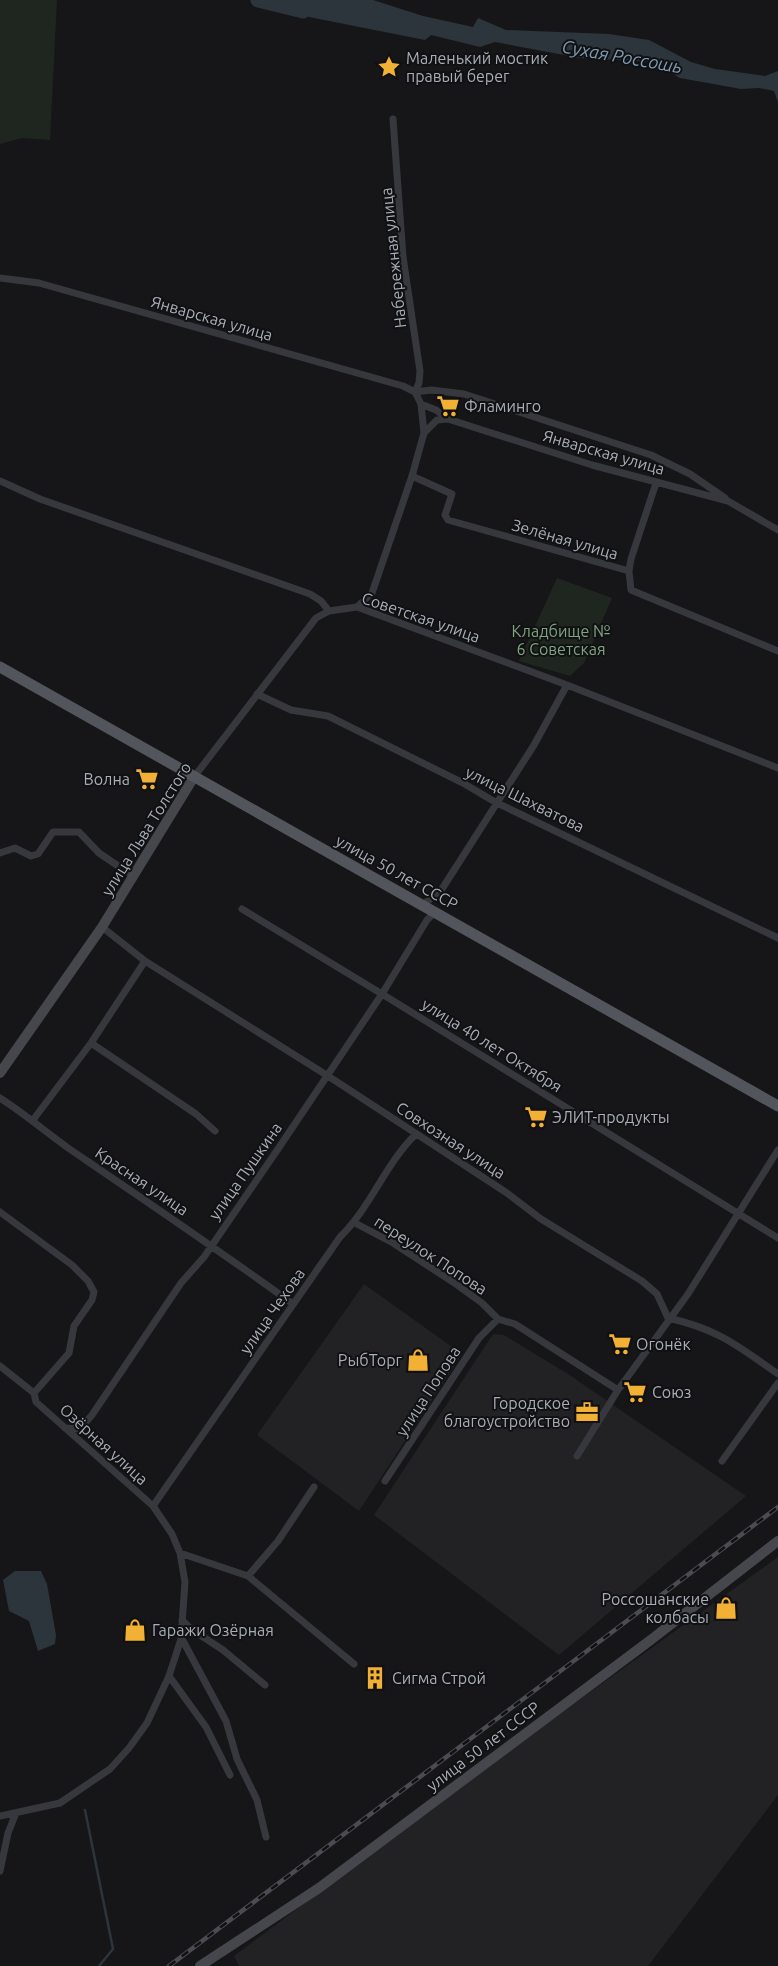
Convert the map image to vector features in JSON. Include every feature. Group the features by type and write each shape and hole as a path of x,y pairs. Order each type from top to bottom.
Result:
{"main road":[{"name":"улица 50 лет СССР","path":"0,667 778,1106"}],"street":[{"name":"Набережная улица","path":"393,119 403,257 420,372 419,383 415,392"},
{"name":"Январская улица","path":"0,278 39,283 403,386 415,392"},
{"path":"357,607 372,593 412,476 424,432 421,404 415,392 431,390 464,394 651,455 690,474 728,501"},
{"name":"Январская улица","path":"421,404 436,410 448,418 656,483 728,501 778,530"},
{"path":"424,432 437,420 448,418"},
{"name":"Зелёная улица","path":"412,476 452,494 445,515 448,520 629,571 631,590 778,651"},
{"path":"0,481 40,499 310,594 321,600 329,611"},
{"path":"629,571 631,559 656,483"},
{"name":"Советская улица","path":"329,611 357,607 567,685 778,768"},
{"name":"улица Льва Толстого","path":"0,1073 102,927 194,777 316,618 329,611"},
{"path":"423,905 442,889 495,802 534,744 567,685"},
{"name":"улица Шахватова","path":"257,694 291,710 328,716 463,783 495,802 778,938"},
{"path":"0,853 15,848 31,856 38,854 53,832 79,832 99,852 133,876"},
{"name":"улица 40 лет Октября","path":"242,909 778,1238"},
{"name":"улица Пушкина","path":"65,1428 80,1429 92,1415 181,1283 204,1257 211,1244 328,1076 382,994 427,920 435,912"},
{"name":"Совхозная улица","path":"102,927 145,961 328,1076 507,1193 541,1219 642,1281 657,1294 668,1318"},
{"path":"33,1120 91,1043 145,961"},
{"path":"91,1043 196,1114 215,1131"},
{"name":"Красная улица","path":"0,1098 33,1120 68,1148 211,1244 293,1304"},
{"name":"улица Чехова","path":"153,1506 340,1237 354,1223 404,1146 416,1134"},
{"path":"577,1456 618,1390 668,1318 688,1294 778,1150"},
{"path":"0,1212 72,1265 88,1281 94,1292 92,1300 74,1326 69,1353 34,1393"},
{"name":"переулок Попова","path":"354,1223 393,1243 453,1282 482,1303 498,1319 515,1324 618,1390"},
{"path":"668,1318 696,1324 724,1336 778,1374"},
{"name":"улица Попова","path":"385,1480 479,1338 498,1319"},
{"name":"Озёрная улица","path":"0,1366 34,1393 36,1402 153,1506 172,1534 180,1553 185,1582 181,1639 169,1676"},
{"path":"722,1461 778,1383"},
{"path":"248,1576 302,1509 314,1487"},
{"name":"улица 50 лет СССР","path":"200,1966 319,1888 644,1645 778,1542"},
{"path":"180,1553 248,1576 354,1664"},
{"path":"182,1620 191,1629 223,1650 265,1685"},
{"path":"181,1639 226,1721 237,1759 257,1800 266,1837"},
{"path":"0,1816 60,1804 110,1769 129,1748 147,1723 169,1676 206,1727 230,1775"},
{"path":"0,1870 16,1813"}],"shaded area":[{"path":"364,1284 462,1354 359,1511 257,1435"},
{"path":"493,1334 504,1335 568,1374 746,1496 559,1655 374,1515"},
{"path":"778,1557 778,1795 648,1966 239,1966 234,1956 493,1762"}],"green space":[{"path":"0,0 57,0 50,140 22,138 0,144"},
{"name":"Кладбище № 6 Советская","path":"557,578 612,598 584,663 570,676 519,661"}],"water":[{"name":"Сухая Россошь","path":"270,0 373,0 423,16 473,27 478,18 506,30 609,34 649,40 691,62 715,69 765,76 778,71 778,102 774,91 759,88 741,89 680,78 653,62 580,58 495,42 480,47 431,35 425,40 309,17"},
{"path":"15,1571 41,1571 47,1584 56,1635 55,1644 38,1651 29,1621 9,1611 3,1580"}],"waterway":[{"name":"Сухая Россошь","path":"258,0 303,11"},
{"path":"85,1810 113,1949 99,1966"}],"railway":[{"path":"169,1966 778,1507"}],"place":[{"name":"Маленький мостик правый берег","path":"389,67"},
{"name":"Фламинго","path":"448,406"},
{"name":"Волна","path":"147,779"},
{"name":"ЭЛИТ-продукты","path":"536,1117"},
{"name":"Огонёк","path":"620,1344"},
{"name":"РыбТорг","path":"418,1360"},
{"name":"Союз","path":"635,1392"},
{"name":"Городское благоустройство","path":"587,1412"},
{"name":"Россошанские колбасы","path":"726,1608"},
{"name":"Гаражи Озёрная","path":"135,1630"},
{"name":"Сигма Строй","path":"375,1678"}]}
